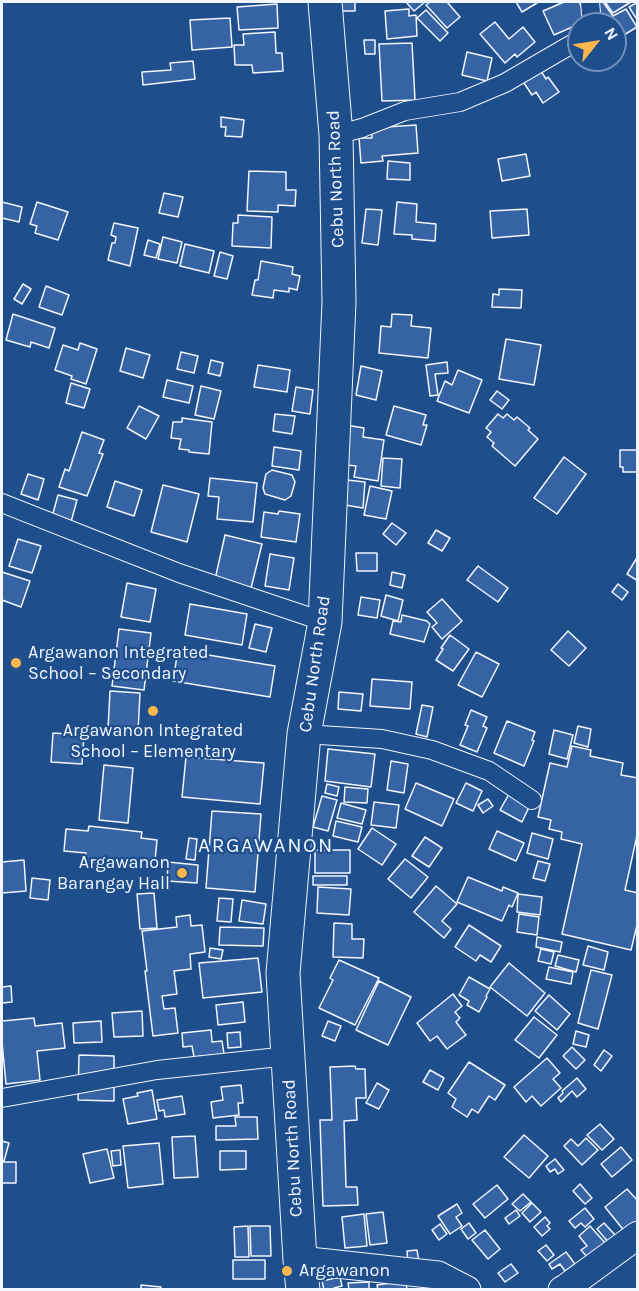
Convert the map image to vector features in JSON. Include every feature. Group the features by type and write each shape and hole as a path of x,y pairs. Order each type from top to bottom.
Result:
{"highway":[{"name":"Cebu North Road","path":"301,1275 283,973 304,734 325,622 339,302 336,135 325,2"}],"street":[{"path":"336,135 362,128 405,111 459,102 505,83 567,47"},
{"path":"2,503 179,573 325,622"},
{"path":"304,734 382,739 432,750 489,771 532,800"},
{"path":"2,1098 157,1070 288,1056"},
{"path":"562,1290 638,1235"},
{"path":"301,1275 438,1275 467,1290"}],"building":[{"path":"340,2 355,2 355,11 340,11"},
{"path":"406,2 425,2 414,11"},
{"path":"430,2 447,2 460,17 447,28 426,5"},
{"path":"516,2 536,2 537,3 522,12"},
{"path":"564,2 579,2 584,12 567,12 567,29 554,35 543,11"},
{"path":"603,2 610,12 597,12 593,5"},
{"path":"605,2 631,2 615,12"},
{"path":"638,2 638,17 636,18 629,7"},
{"path":"277,4 278,28 239,30 237,7"},
{"path":"409,9 409,16 416,15 417,36 387,39 385,11"},
{"path":"626,9 637,27 627,33 627,12 620,12"},
{"path":"426,10 448,33 440,41 417,18"},
{"path":"230,18 232,47 192,50 190,20"},
{"path":"495,22 509,39 523,27 535,42 517,57 515,54 505,63 480,34"},
{"path":"275,32 276,53 282,53 283,71 253,73 252,65 235,65 234,45 244,45 243,34"},
{"path":"364,40 375,40 375,54 365,54"},
{"path":"412,43 415,100 382,101 379,44"},
{"path":"467,52 492,58 487,81 462,75"},
{"path":"193,61 195,79 143,85 142,72 171,70 170,63"},
{"path":"539,68 559,92 543,103 536,92 532,95 522,80"},
{"path":"221,117 244,120 242,137 225,136 226,127 221,127"},
{"path":"416,125 418,153 382,156 383,161 361,163 359,138 372,138 372,128"},
{"path":"526,154 530,176 502,181 498,159"},
{"path":"388,161 410,163 410,180 387,179"},
{"path":"249,171 286,172 286,190 296,190 295,206 278,205 278,212 247,211"},
{"path":"164,193 183,197 178,217 159,213"},
{"path":"2,202 22,207 19,222 2,218"},
{"path":"37,202 68,212 58,240 35,233 37,226 30,224"},
{"path":"397,202 417,204 416,222 436,224 435,241 412,239 412,235 394,234"},
{"path":"366,209 382,210 378,245 362,243"},
{"path":"527,209 529,235 492,238 490,211"},
{"path":"238,215 272,217 271,248 232,246 233,223 238,223"},
{"path":"114,223 138,228 130,266 108,260 112,243 115,243 116,237 111,235"},
{"path":"163,237 182,242 177,263 158,259"},
{"path":"148,240 160,244 156,258 144,255"},
{"path":"185,244 214,251 209,273 180,266"},
{"path":"220,252 233,256 227,279 214,276"},
{"path":"261,261 293,267 292,274 300,276 297,290 289,288 289,292 274,290 273,298 252,295 255,280 258,280"},
{"path":"23,284 31,289 22,304 14,299"},
{"path":"46,286 69,295 62,315 39,307"},
{"path":"499,289 522,290 521,308 492,307 493,294 499,295"},
{"path":"13,314 55,328 49,348 31,342 30,347 6,340"},
{"path":"392,314 412,315 411,326 431,328 428,358 379,353 381,326 391,327"},
{"path":"506,339 541,345 534,385 499,379"},
{"path":"80,343 97,349 86,384 55,370 63,345 78,350"},
{"path":"126,348 150,355 143,378 120,371"},
{"path":"181,352 198,356 194,373 177,369"},
{"path":"211,360 223,363 220,376 208,373"},
{"path":"447,362 448,373 435,374 438,395 430,396 426,365"},
{"path":"258,365 290,370 287,392 254,387"},
{"path":"361,366 382,371 376,400 356,395"},
{"path":"458,370 482,380 469,413 437,401 445,381 452,385"},
{"path":"167,380 193,386 189,403 163,397"},
{"path":"71,383 90,389 84,408 66,403"},
{"path":"201,386 221,391 214,419 195,415"},
{"path":"296,387 313,390 310,414 292,411"},
{"path":"497,391 509,400 502,409 490,400"},
{"path":"139,406 159,416 146,439 127,428"},
{"path":"394,406 426,415 423,425 427,425 421,445 386,435"},
{"path":"275,414 295,416 292,434 273,431"},
{"path":"498,414 503,418 507,414 514,420 517,417 530,428 528,430 538,439 515,466 492,446 494,443 487,437 491,432 486,428"},
{"path":"182,418 212,422 209,454 179,449 181,439 171,438 173,422 182,422"},
{"path":"346,425 364,428 363,437 384,440 378,481 354,477 356,466 339,464"},
{"path":"82,432 104,440 99,453 103,454 87,496 59,487 65,469 69,471"},
{"path":"274,447 301,451 299,470 272,466"},
{"path":"620,450 638,450 638,472 623,472 623,467 620,467"},
{"path":"564,457 586,474 557,514 534,498"},
{"path":"383,458 402,459 400,488 381,486"},
{"path":"272,470 292,475 295,482 291,496 285,500 265,494 263,488 266,474"},
{"path":"28,474 44,479 38,500 21,494"},
{"path":"210,478 257,483 253,522 217,519 219,497 208,496"},
{"path":"347,480 365,482 363,508 345,505"},
{"path":"115,481 142,490 134,516 107,507"},
{"path":"163,485 199,494 187,542 151,532"},
{"path":"370,486 392,491 386,519 364,515"},
{"path":"58,495 77,500 71,522 52,517"},
{"path":"279,511 300,514 296,542 261,537 264,512 278,514"},
{"path":"392,523 406,533 396,545 383,534"},
{"path":"436,530 450,538 442,551 428,543"},
{"path":"225,535 262,544 250,592 214,584"},
{"path":"18,539 41,546 32,573 9,566"},
{"path":"356,553 377,553 377,571 357,571"},
{"path":"270,554 294,558 289,590 265,586"},
{"path":"638,556 638,581 627,574"},
{"path":"478,566 508,588 498,602 467,580"},
{"path":"2,572 30,581 21,607 2,600"},
{"path":"392,572 405,575 402,588 390,585"},
{"path":"127,583 156,589 150,622 121,617"},
{"path":"618,584 628,592 622,600 612,592"},
{"path":"386,595 403,600 398,621 381,616"},
{"path":"361,597 380,600 377,618 358,615"},
{"path":"442,599 462,621 442,639 432,627 437,623 427,612"},
{"path":"190,604 247,614 242,645 185,635"},
{"path":"402,615 427,621 430,624 424,642 390,634 393,621 401,622"},
{"path":"255,624 272,628 266,652 249,648"},
{"path":"119,629 151,633 144,690 112,686"},
{"path":"568,631 586,648 569,666 551,650"},
{"path":"450,635 469,649 453,671 436,660"},
{"path":"178,650 275,666 270,697 173,681"},
{"path":"476,652 499,664 482,697 458,685"},
{"path":"372,679 412,682 410,709 370,706"},
{"path":"110,691 140,693 138,732 108,729"},
{"path":"339,692 363,694 361,711 338,709"},
{"path":"422,705 433,707 427,737 416,734"},
{"path":"471,710 487,717 483,726 487,728 477,752 460,745 468,726 465,725"},
{"path":"507,721 535,732 532,740 534,741 524,766 494,753"},
{"path":"578,726 591,729 588,747 574,743"},
{"path":"554,730 573,735 567,759 549,754"},
{"path":"53,733 84,735 82,764 51,762"},
{"path":"572,746 591,750 590,756 623,763 621,775 638,778 638,831 625,890 638,893 638,921 631,950 562,934 582,844 561,839 562,832 549,829 551,820 538,817 550,763 567,767"},
{"path":"328,749 375,754 371,787 325,781"},
{"path":"186,757 264,763 260,804 182,797"},
{"path":"391,761 408,764 404,793 387,790"},
{"path":"104,765 133,768 128,823 99,820"},
{"path":"416,783 454,799 442,826 405,809"},
{"path":"466,783 482,791 473,811 456,803"},
{"path":"327,784 339,787 337,796 325,793"},
{"path":"345,787 368,789 367,803 344,802"},
{"path":"509,794 530,805 522,822 500,810"},
{"path":"322,796 337,800 328,831 313,827"},
{"path":"488,799 493,806 483,813 478,805"},
{"path":"374,802 399,805 396,828 371,825"},
{"path":"341,803 366,810 362,824 337,818"},
{"path":"212,811 261,814 255,892 206,888"},
{"path":"336,821 362,827 358,842 333,836"},
{"path":"89,826 142,832 141,838 157,840 155,861 139,860 139,868 85,862 86,853 64,851 66,829 88,831"},
{"path":"372,828 396,844 382,865 358,849"},
{"path":"497,831 524,843 516,861 489,849"},
{"path":"532,833 553,839 548,859 527,853"},
{"path":"425,837 442,848 429,867 412,856"},
{"path":"189,838 197,839 195,860 186,859"},
{"path":"315,850 350,850 350,873 315,873"},
{"path":"405,859 428,877 411,898 388,879"},
{"path":"24,860 26,891 2,893 2,862"},
{"path":"538,861 550,864 545,881 533,878"},
{"name":"Argawanon Barangay Hall","path":"168,862 198,865 197,883 167,881"},
{"path":"313,876 347,876 347,885 313,885"},
{"path":"468,877 502,891 503,887 518,893 512,907 509,905 502,921 457,902"},
{"path":"32,878 50,880 48,900 30,898"},
{"path":"436,886 457,904 442,921 451,929 444,938 414,912"},
{"path":"318,887 351,889 349,915 317,913"},
{"path":"154,893 157,928 140,929 137,894"},
{"path":"518,894 542,897 540,915 517,912"},
{"path":"219,898 233,899 231,922 217,921"},
{"path":"242,900 266,904 263,924 239,921"},
{"path":"519,914 539,917 537,935 517,932"},
{"path":"190,915 191,926 202,925 205,952 190,954 191,969 174,971 177,994 162,996 164,1009 175,1008 178,1033 153,1036 142,931 177,927 176,917"},
{"path":"334,923 352,924 352,939 364,939 363,958 333,957"},
{"path":"469,925 501,946 491,962 480,955 476,961 455,947"},
{"path":"220,927 264,928 263,946 219,945"},
{"path":"537,937 562,942 560,952 536,947"},
{"path":"588,946 608,952 604,970 583,965"},
{"path":"210,948 223,950 221,959 209,957"},
{"path":"541,949 554,952 551,964 538,961"},
{"path":"558,955 579,960 576,972 555,966"},
{"path":"258,958 262,992 203,998 199,963"},
{"path":"339,960 379,978 355,1025 319,1008 333,980 330,978"},
{"path":"509,963 545,993 527,1016 490,987"},
{"path":"549,967 573,972 571,984 546,979"},
{"path":"591,970 612,975 598,1029 578,1023"},
{"path":"469,977 490,989 479,1012 467,1005 469,1001 459,995"},
{"path":"379,981 411,997 388,1045 356,1030"},
{"path":"11,986 12,1002 2,1003 2,987"},
{"path":"453,994 462,1006 455,1012 460,1018 456,1022 466,1035 447,1049 437,1036 430,1041 417,1023"},
{"path":"549,995 570,1014 557,1030 535,1011"},
{"path":"243,1002 245,1022 218,1025 216,1005"},
{"path":"142,1011 143,1036 114,1037 112,1013"},
{"path":"534,1017 557,1035 539,1058 515,1040"},
{"path":"34,1018 35,1026 62,1023 65,1048 37,1051 40,1080 6,1084 2,1021"},
{"path":"101,1021 102,1042 74,1043 73,1023"},
{"path":"328,1021 341,1026 335,1041 322,1036"},
{"path":"211,1030 212,1042 222,1041 224,1054 194,1057 192,1046 183,1047 182,1033"},
{"path":"576,1031 589,1035 586,1047 573,1044"},
{"path":"240,1032 241,1047 228,1048 227,1033"},
{"path":"572,1047 585,1060 576,1069 563,1056"},
{"path":"604,1050 612,1056 601,1071 594,1065"},
{"path":"79,1055 114,1056 114,1101 78,1100"},
{"path":"547,1058 560,1073 553,1079 561,1088 541,1106 532,1096 526,1102 514,1087"},
{"path":"469,1062 505,1085 495,1100 489,1096 478,1113 472,1109 467,1117 452,1107 456,1099 448,1093"},
{"path":"355,1066 356,1069 365,1069 366,1098 356,1098 357,1120 344,1121 346,1187 357,1187 358,1205 323,1206 320,1120 332,1120 330,1067"},
{"path":"430,1070 444,1078 438,1090 423,1082"},
{"path":"577,1078 586,1089 577,1097 572,1091 561,1102 558,1098 563,1093 562,1091"},
{"path":"377,1083 389,1090 379,1109 366,1103"},
{"path":"241,1085 243,1103 238,1103 239,1115 213,1118 211,1102 223,1100 221,1087"},
{"path":"152,1090 157,1119 128,1124 123,1099"},
{"path":"182,1096 185,1114 165,1117 164,1110 159,1111 157,1100"},
{"path":"235,1117 257,1117 258,1139 216,1140 216,1126 236,1126"},
{"path":"600,1124 614,1139 602,1150 587,1135"},
{"path":"524,1135 548,1156 529,1178 504,1157"},
{"path":"195,1136 198,1177 174,1178 172,1137"},
{"path":"586,1138 598,1150 582,1165 564,1146 571,1139 578,1146"},
{"path":"2,1141 9,1143 4,1161 2,1160"},
{"path":"159,1143 163,1184 128,1188 123,1146"},
{"path":"621,1147 632,1160 612,1177 601,1164"},
{"path":"107,1149 114,1178 90,1183 83,1154"},
{"path":"120,1150 121,1165 113,1166 111,1151"},
{"path":"220,1151 246,1151 246,1169 220,1170"},
{"path":"555,1159 564,1170 558,1174 555,1169 550,1172 546,1166"},
{"path":"2,1162 16,1162 16,1183 2,1183"},
{"path":"580,1184 592,1198 585,1204 573,1191"},
{"path":"497,1185 508,1199 485,1218 473,1204"},
{"path":"627,1189 638,1201 638,1223 626,1233 605,1207"},
{"path":"523,1194 531,1202 520,1211 512,1204"},
{"path":"532,1203 541,1212 530,1222 522,1213"},
{"path":"457,1204 462,1213 456,1217 462,1226 450,1234 438,1216"},
{"path":"585,1208 594,1219 585,1227 581,1223 575,1228 569,1221"},
{"path":"516,1210 520,1216 509,1224 505,1218"},
{"path":"383,1212 387,1243 370,1245 366,1214"},
{"path":"364,1214 367,1246 345,1248 342,1217"},
{"path":"545,1217 550,1223 547,1226 550,1229 542,1236 534,1227"},
{"path":"469,1223 476,1233 468,1239 461,1229"},
{"path":"604,1223 616,1236 609,1243 597,1229"},
{"path":"440,1224 447,1234 439,1240 432,1230"},
{"path":"248,1226 249,1257 235,1257 234,1227"},
{"path":"250,1226 270,1226 271,1256 251,1256"},
{"path":"590,1226 606,1244 589,1259 581,1250 587,1246 579,1236"},
{"path":"485,1230 500,1249 488,1259 472,1240"},
{"path":"546,1245 554,1255 547,1261 538,1251"},
{"path":"417,1250 419,1262 408,1263 407,1251"},
{"path":"566,1252 575,1264 565,1271 560,1264 552,1269 549,1264"},
{"path":"233,1260 265,1260 265,1279 233,1279"},
{"path":"511,1264 518,1273 505,1282 498,1273"},
{"path":"340,1277 342,1286 334,1290 324,1290 322,1281"},
{"path":"406,1281 407,1290 378,1290 377,1285"},
{"path":"369,1282 369,1290 349,1290 348,1283"},
{"path":"141,1285 161,1287 160,1290 141,1290"}],"place":[{"name":"Argawanon Integrated School – Secondary","path":"16,663"},
{"name":"Argawanon Integrated School – Elementary","path":"153,711"},
{"name":"Argawanon Barangay Hall","path":"182,873"},
{"name":"Argawanon","path":"287,1271"}],"district":[{"name":"ARGAWANON","path":"266,846"}]}
